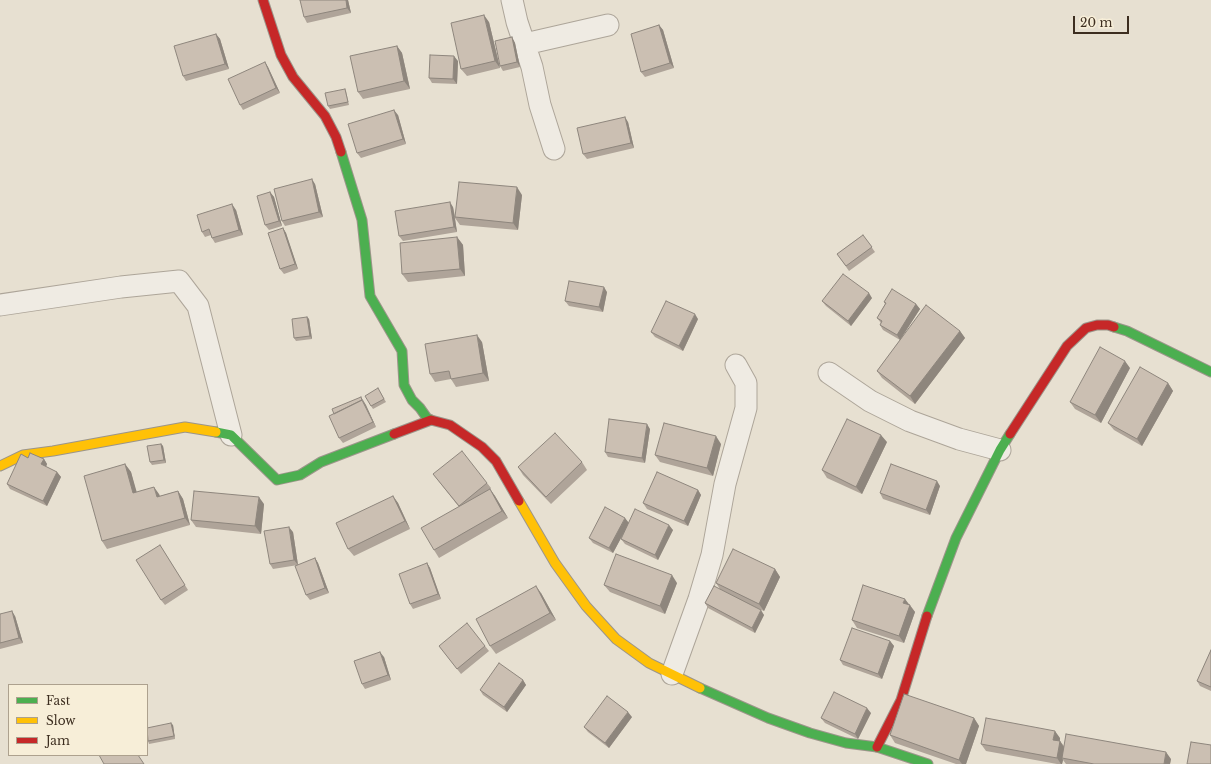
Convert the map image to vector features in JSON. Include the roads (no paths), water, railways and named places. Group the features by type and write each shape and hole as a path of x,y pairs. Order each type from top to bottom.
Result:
{"street":[{"path":"263,0 281,55 293,77 326,116 336,137 362,220 370,296 402,351 404,385 412,400 427,418 450,425 482,447 496,461 555,563 586,606 616,639 649,663 714,695 768,718 810,733 846,743 877,747 928,764"},
{"path":"512,0 517,22 532,66 540,105 554,149"},
{"path":"525,44 608,25"},
{"path":"0,305 121,287 179,281 198,306 230,435 277,480 300,475 321,462 431,420"},
{"path":"877,747 901,700 927,617 956,538 1000,450 1058,359 1077,336 1086,328 1097,325 1108,325 1127,332 1211,372"},
{"path":"672,674 699,599 712,554 725,484 746,408 746,383 736,365"},
{"path":"829,373 870,401 910,421 959,439 1000,450"},
{"path":"0,466 23,455 185,427 230,435"}]}
